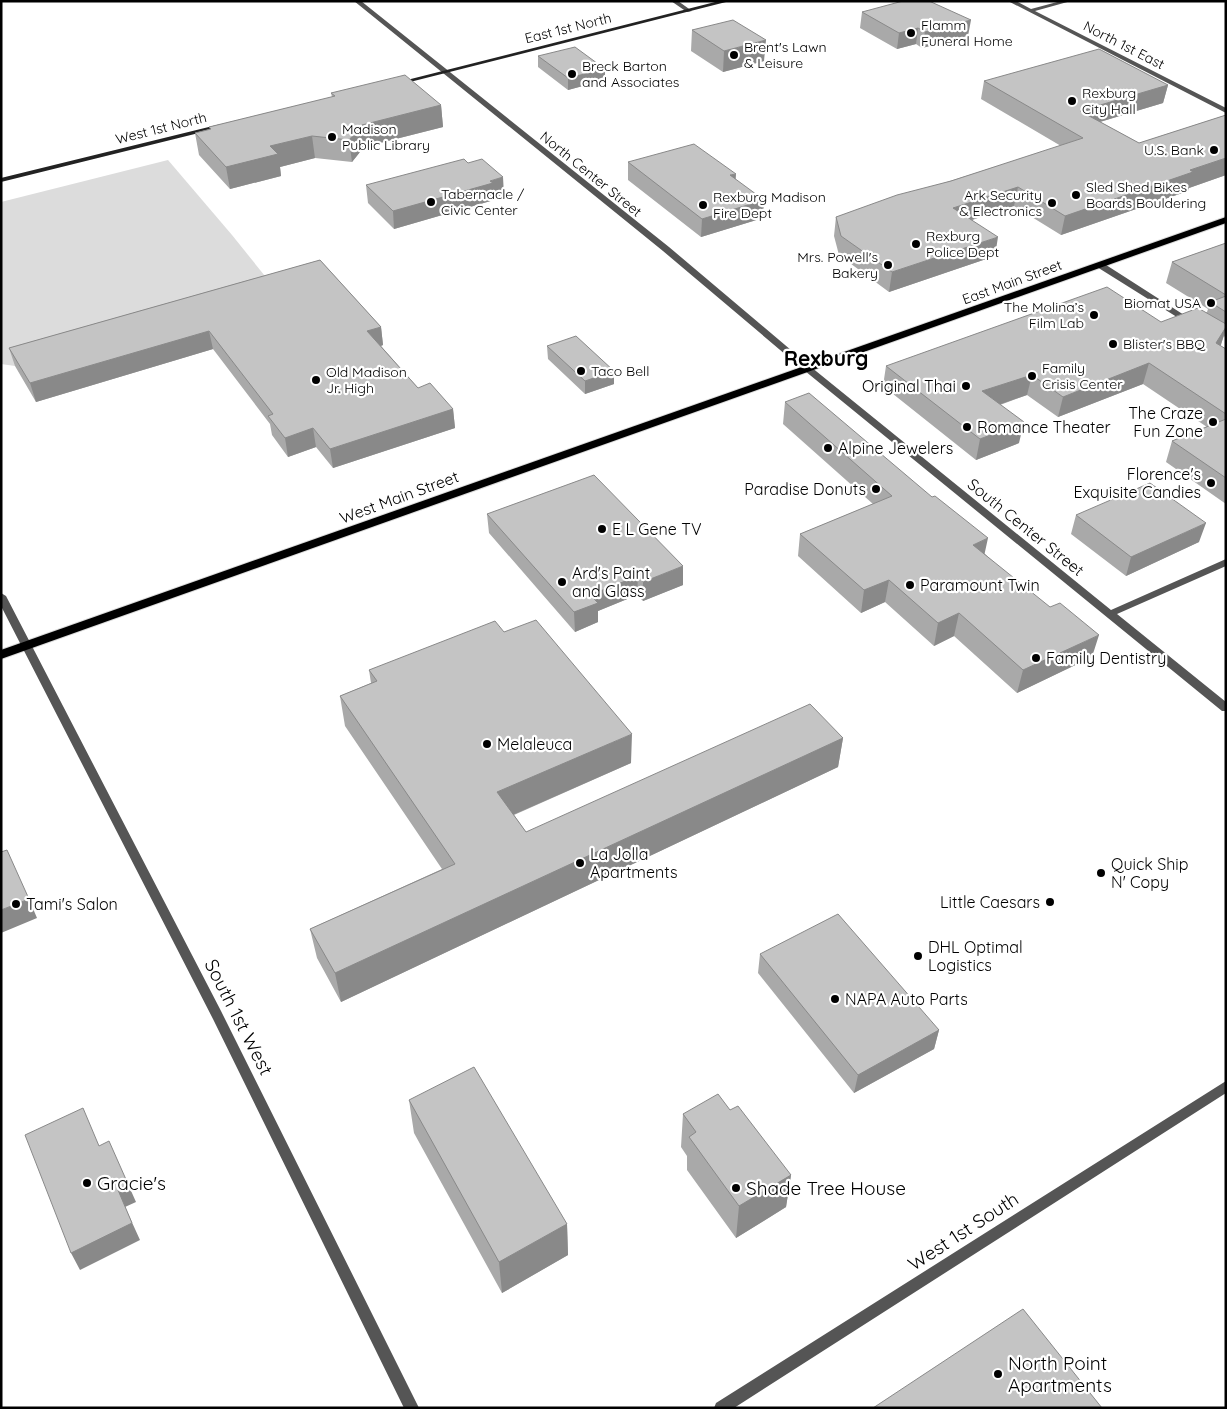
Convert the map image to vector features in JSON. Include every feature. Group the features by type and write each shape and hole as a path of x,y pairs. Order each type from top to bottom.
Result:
{"main road":[{"name":"East 1st North","path":"443,72 728,1"},
{"path":"389,85 443,72"},
{"name":"West 1st North","path":"1,180 227,125"},
{"name":"East Main Street","path":"808,369 1226,220"},
{"name":"West Main Street","path":"1,655 808,369"}],"street":[{"name":"North Center Street","path":"357,1 666,250 808,369"},
{"path":"674,1 689,11"},
{"name":"North 1st East","path":"1011,1 1226,111"},
{"path":"1030,11 1068,1"},
{"path":"1100,265 1201,328"},
{"name":"South Center Street","path":"808,369 1226,708"},
{"path":"1109,614 1226,562"},
{"name":"South 1st West","path":"1,596 218,1015 412,1408"},
{"name":"West 1st South","path":"721,1408 1226,1086"}],"shaded area":[{"path":"168,160 277,291 15,366 1,364 1,202"}],"building":[{"path":"903,1 929,1 971,20 925,32 918,28 899,33 862,12"},
{"path":"733,20 766,40 724,51 692,30"},
{"path":"575,47 605,69 568,78 538,56"},
{"path":"1099,49 1168,85 1080,111 1139,143 1226,115 1226,158 1190,170 1193,172 1065,216 1018,187 953,208 998,237 892,272 841,236 836,217 897,195 951,181 1083,138 984,81"},
{"path":"405,75 441,105 362,125 349,140 312,136 270,146 278,154 226,167 195,133 211,129 209,127 335,96 331,93"},
{"path":"694,144 736,174 730,175 764,200 702,219 628,162"},
{"path":"464,159 468,163 482,159 503,177 490,181 493,183 393,211 366,185"},
{"path":"1226,243 1226,295 1172,262"},
{"name":"Old Madison Jr. High","path":"320,260 381,327 367,331 418,388 430,383 453,409 330,449 313,428 285,438 268,416 273,414 209,331 30,383 9,348"},
{"path":"1107,287 1161,322 1198,308 1226,324 1216,343 1226,349 1226,414 1149,363 1063,397 1032,375 982,391 1024,422 980,439 886,366"},
{"path":"1226,296 1226,312 1210,302"},
{"path":"576,336 614,371 585,381 547,346"},
{"path":"809,393 932,497 935,496 988,538 973,545 1050,607 1060,603 1099,635 1023,670 959,613 938,623 889,580 864,590 800,534 892,496 785,402"},
{"path":"1226,419 1226,478 1172,441"},
{"path":"594,475 683,566 643,582 638,576 590,595 598,603 574,612 487,514"},
{"path":"1150,483 1206,523 1131,557 1076,515"},
{"path":"536,620 632,734 497,792 526,832 810,704 843,738 335,973 310,929 455,864 340,696 377,681 369,670 495,621 504,632"},
{"path":"7,850 29,899 1,910 1,852"},
{"name":"NAPA Auto Parts","path":"838,914 939,1030 858,1075 760,954"},
{"path":"474,1067 567,1224 499,1262 409,1100"},
{"path":"718,1094 730,1110 738,1106 791,1175 739,1206 689,1137 696,1132 683,1114"},
{"name":"Gracie's","path":"83,1108 99,1146 109,1141 128,1184 118,1190 132,1223 71,1253 25,1135"},
{"path":"1023,1309 1102,1408 873,1408"}],"place":[{"name":"Flamm Funeral Home","path":"911,33"},
{"name":"Brent's Lawn & Leisure","path":"734,55"},
{"name":"Breck Barton and Associates","path":"572,74"},
{"name":"Rexburg City Hall","path":"1072,101"},
{"name":"Madison Public Library","path":"332,137"},
{"name":"U.S. Bank","path":"1214,150"},
{"name":"Sled Shed Bikes Boards Bouldering","path":"1076,195"},
{"name":"Tabernacle / Civic Center","path":"431,202"},
{"name":"Ark Security & Electronics","path":"1052,203"},
{"name":"Rexburg Madison Fire Dept","path":"703,205"},
{"name":"Rexburg Police Dept","path":"916,244"},
{"name":"Mrs. Powell's Bakery","path":"888,265"},
{"name":"Biomat USA","path":"1211,303"},
{"name":"The Molina’s Film Lab","path":"1094,315"},
{"name":"Blister's BBQ","path":"1113,344"},
{"name":"Taco Bell","path":"581,371"},
{"name":"Family Crisis Center","path":"1032,376"},
{"name":"Old Madison Jr. High","path":"316,380"},
{"name":"Original Thai","path":"966,386"},
{"name":"The Craze Fun Zone","path":"1213,422"},
{"name":"Romance Theater","path":"967,427"},
{"name":"Alpine Jewelers","path":"828,448"},
{"name":"Florence's Exquisite Candies","path":"1211,483"},
{"name":"Paradise Donuts","path":"876,489"},
{"name":"E L Gene TV","path":"602,529"},
{"name":"Ard's Paint and Glass","path":"562,582"},
{"name":"Paramount Twin","path":"910,585"},
{"name":"Family Dentistry","path":"1036,658"},
{"name":"Melaleuca","path":"487,744"},
{"name":"La Jolla Apartments","path":"580,863"},
{"name":"Quick Ship N' Copy","path":"1101,873"},
{"name":"Little Caesars","path":"1050,902"},
{"name":"Tami's Salon","path":"16,904"},
{"name":"DHL Optimal Logistics","path":"918,956"},
{"name":"NAPA Auto Parts","path":"835,999"},
{"name":"Gracie's","path":"87,1183"},
{"name":"Shade Tree House","path":"736,1188"},
{"name":"North Point Apartments","path":"998,1374"}],"district":[{"name":"Rexburg","path":"826,358"}]}
